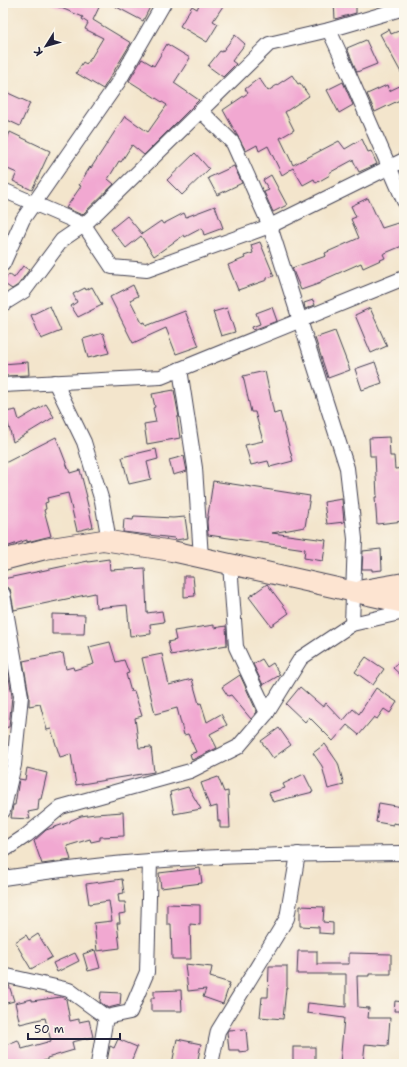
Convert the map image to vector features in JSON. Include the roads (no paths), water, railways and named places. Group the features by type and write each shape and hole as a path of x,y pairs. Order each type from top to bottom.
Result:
{"street":[{"path":"3,264 23,219 119,81 164,3"},
{"path":"3,304 24,291 62,240 84,226 269,44 329,30 404,8"},
{"path":"329,30 404,201"},
{"path":"201,111 233,142 270,226 347,468 355,539 352,624"},
{"path":"3,190 84,226 112,267 147,270 270,226 404,160"},
{"path":"3,385 161,376 404,278"},
{"path":"180,368 195,468 201,557"},
{"path":"55,382 84,442 102,501 109,541"},
{"path":"3,560 45,549 103,540 201,557 404,603"},
{"path":"230,564 236,647 267,713"},
{"path":"353,591 404,583"},
{"path":"3,594 21,696 14,766 3,811"},
{"path":"3,851 61,807 190,771 238,747 267,713 301,658 352,624 404,612"},
{"path":"3,878 74,868 150,861 298,854 404,853"},
{"path":"211,1064 218,1031 287,918 298,854"},
{"path":"3,975 69,990 106,1017 130,1012 147,972 150,861"},
{"path":"98,1064 106,1017"}]}
